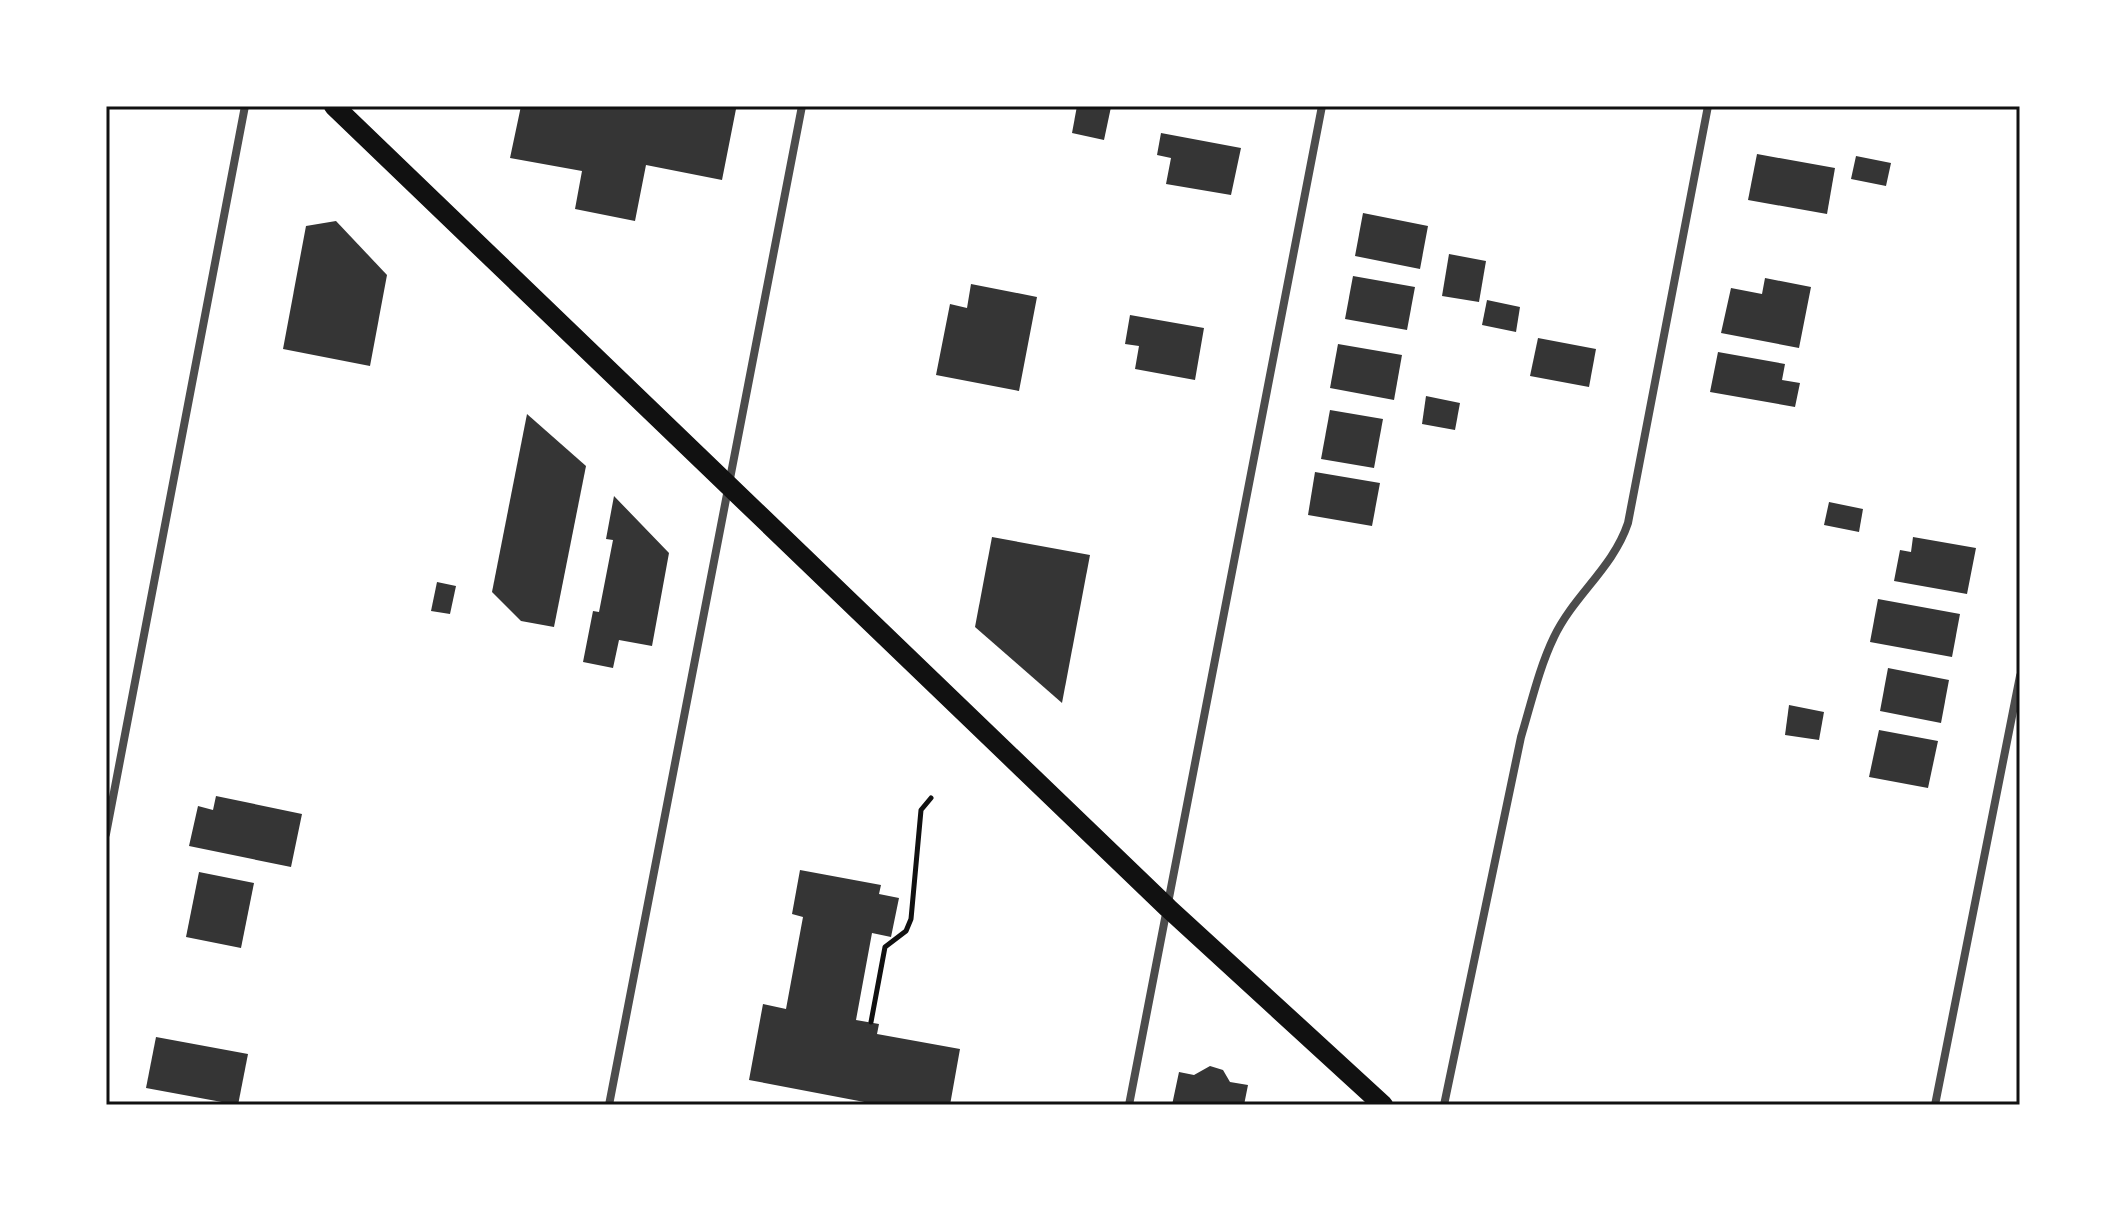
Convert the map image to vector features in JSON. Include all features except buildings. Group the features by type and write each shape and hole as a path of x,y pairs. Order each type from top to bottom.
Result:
{"main road":[{"path":"334,106 1168,908 1383,1105"}],"street":[{"path":"106,834 245,106"},
{"path":"609,1105 802,106"},
{"path":"1129,1105 1322,106"},
{"path":"1444,1105 1521,737 1537,684 1554,636 1597,579 1622,539 1628,523 1708,106"},
{"path":"1935,1105 2020,676"}],"path":[{"path":"871,1022 885,947 906,931 911,919 921,810 931,798"}]}
